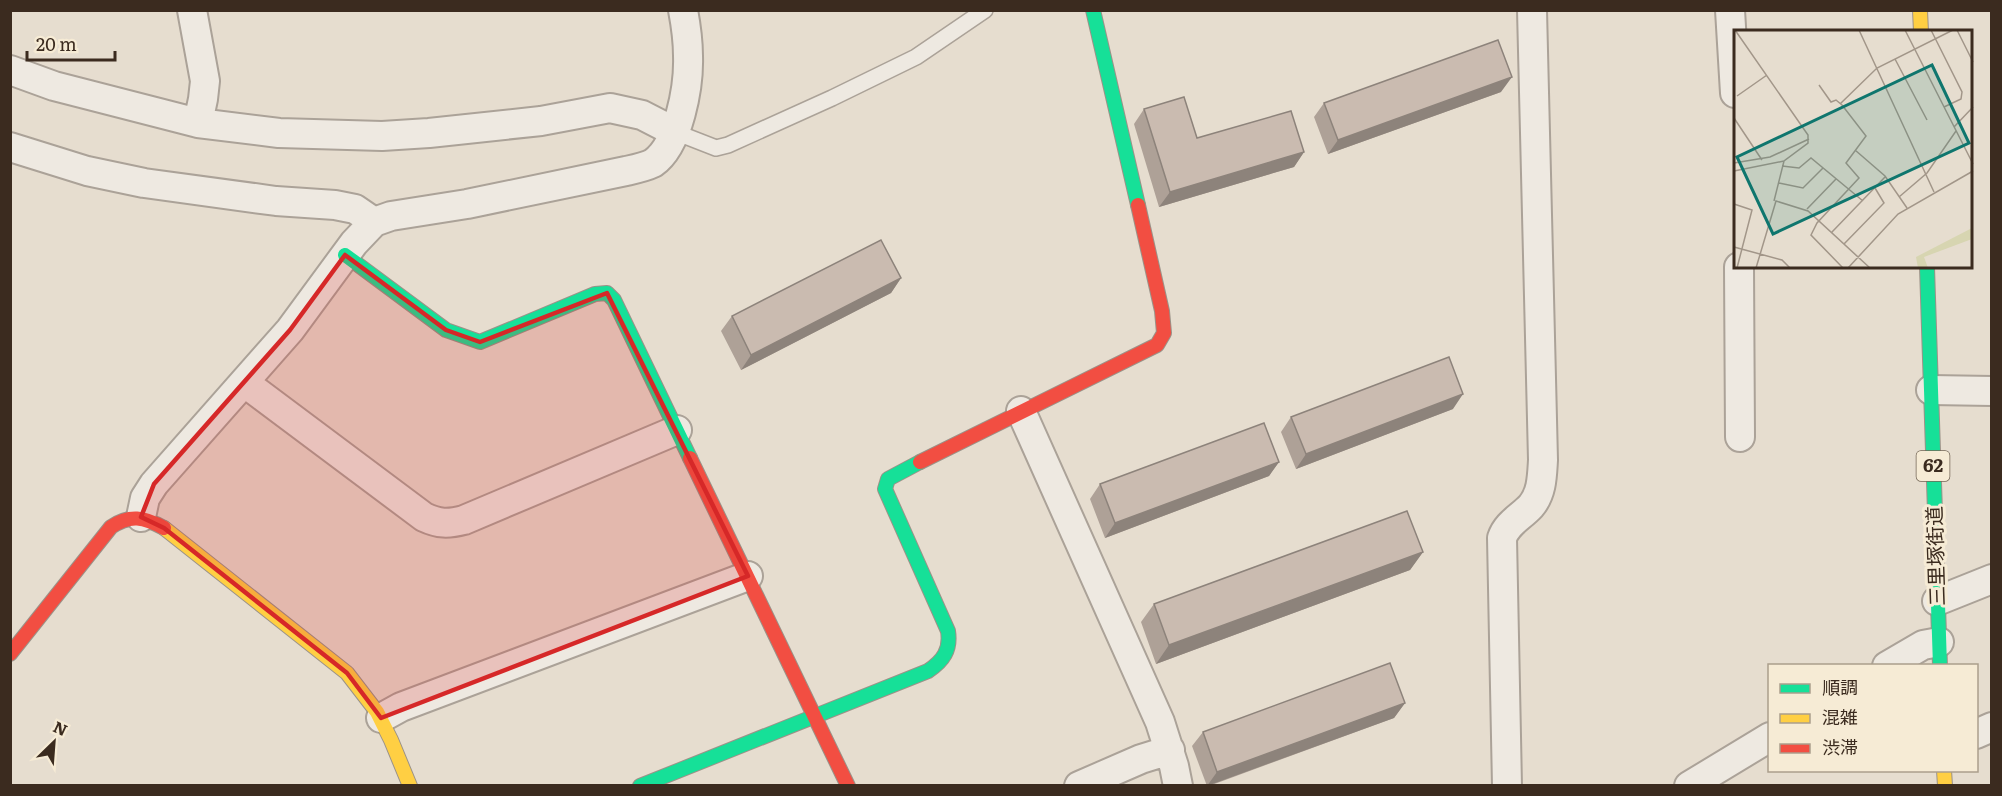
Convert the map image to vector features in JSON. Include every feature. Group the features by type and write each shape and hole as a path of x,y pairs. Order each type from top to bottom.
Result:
{"street":[{"path":"192,10 205,81 198,123"},
{"path":"141,517 145,498 154,484 290,330 345,255 374,222 391,216 466,204 640,168 652,163 662,155 675,132 687,80 687,32 683,10"},
{"path":"640,786 928,671 941,662 951,642 948,631 885,489 888,479 897,472 1157,345 1164,333 1162,311 1093,10"},
{"path":"1507,786 1502,538 1505,529 1532,505 1538,496 1542,483 1543,460 1533,10"},
{"path":"1730,10 1734,76"},
{"path":"1920,10 1921,30"},
{"path":"10,70 54,86 198,123 279,133 382,136 481,129 610,108 642,115 675,132"},
{"path":"10,147 87,171 144,183 356,209 374,222"},
{"path":"345,255 446,330 480,342 595,294 608,293 614,300 848,786"},
{"path":"1739,268 1740,437"},
{"name":"三里塚街道","path":"1927,268 1939,654"},
{"path":"245,383 424,517 437,523 451,524 464,520 677,430"},
{"path":"1930,390 1992,391"},
{"path":"1021,411 1160,722 1170,750 1178,786"},
{"path":"10,654 111,527 120,520 141,517 164,528 347,673 363,690 390,734 410,786"},
{"path":"381,718 401,707 748,576"},
{"path":"1937,601 1992,579"},
{"path":"1890,664 1923,645 1939,654"},
{"path":"1978,734 1992,727"},
{"path":"1689,786 1768,738"},
{"path":"1079,786 1141,759 1170,750"}],"lane":[{"path":"675,132 716,148 728,146 916,57 985,10"}],"highlighted area":[{"path":"345,255 446,330 480,342 607,293 748,576 381,718 347,673 164,528 141,517 154,484 290,330"}],"building":[{"path":"1498,40 1512,77 1338,140 1324,103"},
{"path":"1184,97 1197,138 1291,111 1304,152 1170,192 1144,109"},
{"path":"881,240 901,278 751,355 732,316"},
{"path":"1449,357 1463,394 1306,454 1291,417"},
{"path":"1264,423 1279,462 1115,523 1100,484"},
{"path":"1407,511 1423,552 1169,645 1154,604"},
{"path":"1390,663 1405,703 1217,772 1203,732"}],"traffic: fast":[{"path":"1093,10 1138,205"},
{"path":"345,255 446,330 480,342 595,294 607,293 614,300 690,458"},
{"path":"1927,268 1940,664"},
{"path":"640,786 928,671 942,659 947,649 948,631 885,489 888,479 920,462"}],"traffic: slow":[{"path":"1920,10 1921,30"},
{"path":"164,528 347,673 377,712 410,786"},
{"path":"1944,772 1945,786"}],"traffic: jam":[{"path":"920,462 1157,345 1164,333 1162,311 1138,205"},
{"path":"690,458 848,786"},
{"path":"10,654 111,527 124,520 137,518 164,528"}]}
